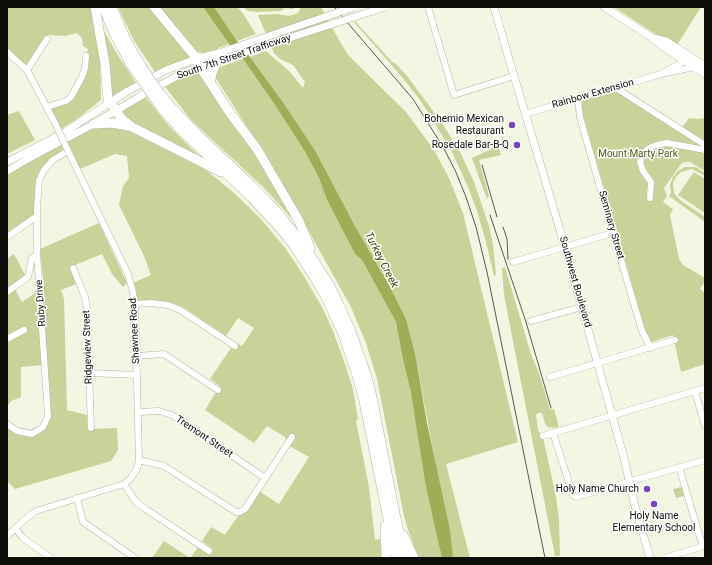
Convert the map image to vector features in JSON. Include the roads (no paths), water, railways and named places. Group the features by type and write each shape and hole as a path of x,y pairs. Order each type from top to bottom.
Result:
{"highway":[{"path":"95,7 105,64 108,99 122,119 132,127 230,176"},
{"path":"103,7 121,49 153,84 166,108 182,131 265,211 293,244 316,280 335,316 351,354 357,374 364,401 396,558"},
{"path":"112,7 134,63"},
{"path":"154,7 194,54 210,83 266,164 299,221 317,265"},
{"path":"210,83 212,73 219,58"},
{"path":"166,108 198,135 264,198 290,228 317,265 340,306 359,352 372,397 405,558"},
{"path":"94,124 113,123 132,127"},
{"path":"384,505 386,558"},
{"path":"396,519 414,558"}],"main road":[{"name":"South 7th Street Trafficway","path":"219,58 354,7"},
{"name":"South 7th Street Trafficway","path":"7,162 65,132 110,102 166,70 219,58 385,7"},
{"name":"Southwest Boulevard","path":"494,7 598,363 650,558"},
{"path":"604,7 705,74"},
{"path":"651,37 666,41 705,66"},
{"name":"South 7th Street Trafficway","path":"7,171 94,124 198,63"}],"street":[{"path":"428,7 454,95 514,76"},
{"path":"27,70 47,39"},
{"name":"Shawnee Road","path":"7,52 27,70 54,121 128,274 135,304 139,460 131,478 124,484"},
{"path":"47,107 66,101 71,97 83,72 86,56"},
{"name":"Rainbow Extension","path":"661,74 684,61 695,59"},
{"name":"Rainbow Extension","path":"525,114 661,74 694,67"},
{"path":"616,88 705,145"},
{"name":"Seminary Street","path":"578,99 580,117 613,233 642,331 651,348"},
{"path":"650,198 651,182 643,171 640,162 644,152 651,147 667,143 705,150"},
{"name":"Ruby Drive","path":"7,424 17,431 32,434 43,427 48,416 37,254 39,180 44,170 53,160 68,151"},
{"path":"7,237 37,216"},
{"path":"513,262 613,233"},
{"path":"7,292 28,277 32,258 37,254"},
{"name":"Ridgeview Street","path":"73,268 87,309 91,428"},
{"path":"135,304 151,303 168,305 180,310 235,346"},
{"path":"532,321 582,307"},
{"path":"7,339 24,330"},
{"path":"550,376 675,340"},
{"path":"137,356 164,354 218,390"},
{"path":"89,373 137,375"},
{"path":"543,436 705,388"},
{"path":"695,391 705,426"},
{"name":"Tremont Street","path":"138,412 159,411 172,415 265,478"},
{"path":"553,433 573,495 576,497 705,460"},
{"path":"139,460 164,466 236,512 240,512 245,508 292,437"},
{"path":"664,558 700,547 702,544 679,467"},
{"path":"7,536 36,511 124,484 136,502 209,551"},
{"path":"78,498 83,522 135,558"},
{"path":"15,528 23,538 51,558"}],"railway":[{"path":"334,7 413,99 443,147 455,170 466,197 476,227 487,272 545,558"},
{"path":"482,165 497,217"},
{"path":"490,215 526,322 551,408"},
{"path":"503,227 507,239 508,259"}],"place":[{"name":"Bohemio Mexican Restaurant","path":"512,125"},
{"name":"Rosedale Bar-B-Q","path":"517,145"},
{"name":"Holy Name Church","path":"647,489"},
{"name":"Holy Name Elementary School","path":"654,504"}],"park label":[{"name":"Mount Marty Park","path":"638,154"}],"water label":[{"name":"Turkey Creek","path":"381,260"}]}
